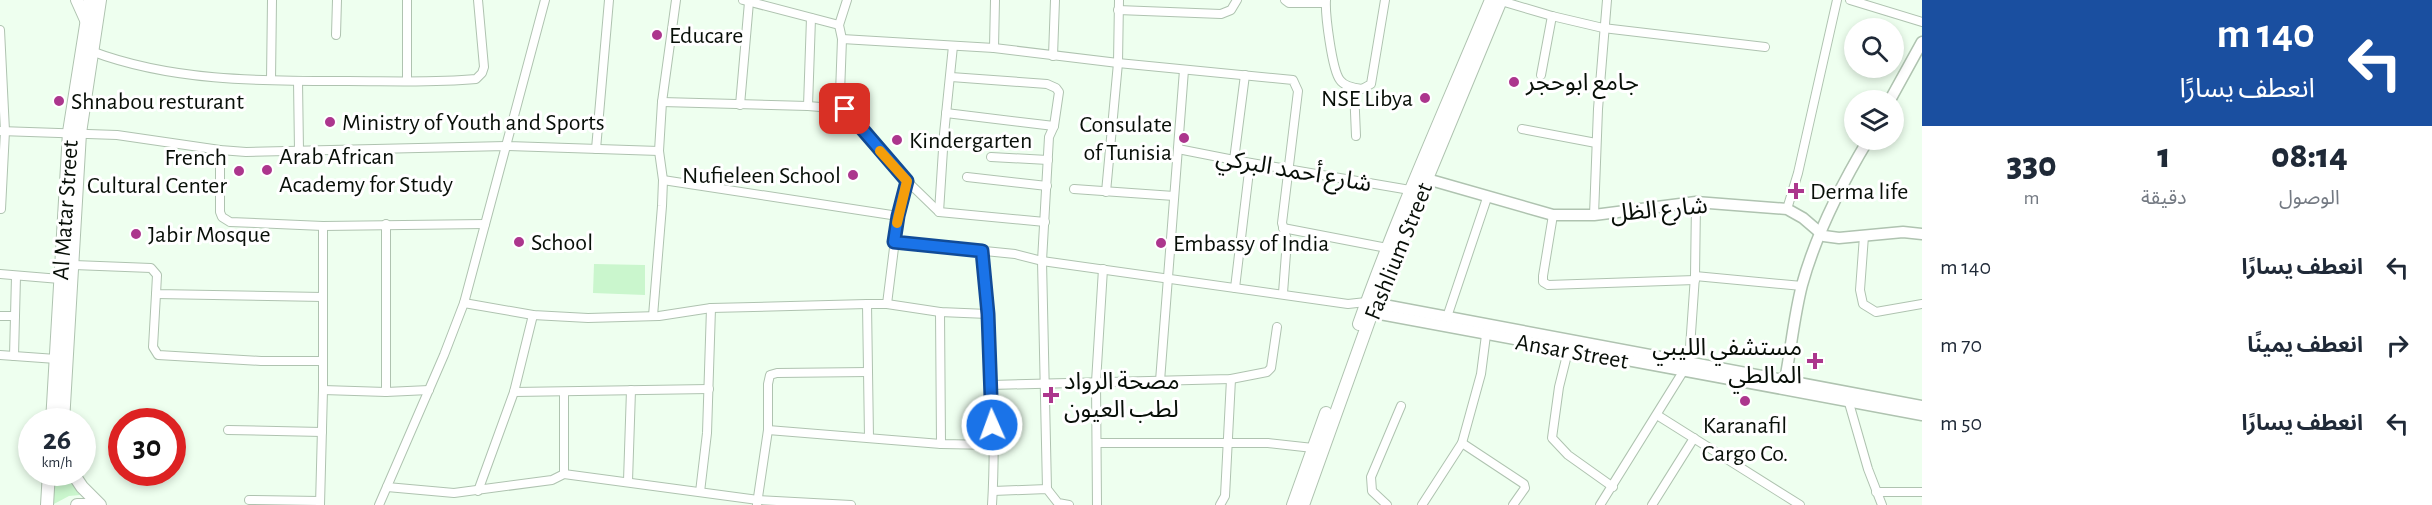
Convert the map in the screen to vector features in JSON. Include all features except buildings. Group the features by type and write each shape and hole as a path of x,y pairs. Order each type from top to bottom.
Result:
{"main road":[{"path":"77,0 86,20"},
{"name":"Al Matar Street","path":"53,408 60,279 86,20 90,0"},
{"name":"Al Matar Street","path":"64,408 74,265 75,132 100,0"},
{"name":"Fashlium Street","path":"1293,505 1369,307 1427,179 1498,0"},
{"name":"Fashlium Street","path":"1303,505 1387,248 1410,190 1498,0"},
{"path":"1896,90 1922,42"},
{"path":"1785,380 1802,286 1820,234 1845,177 1862,150"},
{"name":"شارع الظل","path":"1427,179 1553,215 1594,215 1696,202 1787,209"},
{"path":"1787,209 1803,218 1820,234 1839,238 1903,232 1922,234"},
{"name":"Ansar Street","path":"1369,307 1447,317 1849,403 1920,410"},
{"name":"Ansar Street","path":"1369,307 1486,335 1568,351 1785,380 1920,410"},
{"path":"47,505 48,486"},
{"path":"84,486 100,505"},
{"path":"77,505 93,505"}],"street":[{"path":"271,80 272,0"},
{"path":"336,35 337,0"},
{"path":"406,0 407,81"},
{"path":"91,51 134,64 197,76 298,81 470,79 480,76 484,67 478,0"},
{"path":"379,505 464,303 545,0"},
{"path":"596,149 609,0"},
{"path":"652,316 663,180 659,151 662,102 675,0"},
{"path":"847,0 839,25 842,39 840,84 845,109 907,181 939,212 1045,222"},
{"path":"994,48 995,0"},
{"path":"1053,56 1055,0"},
{"path":"1106,192 1118,63 1119,0"},
{"path":"1119,9 1221,14 1231,10 1237,0"},
{"path":"1285,0 1289,3 1326,2 1338,77 1342,82 1354,88 1364,88 1371,84 1385,0"},
{"path":"1498,0 1603,28 1765,47"},
{"path":"1594,215 1596,143 1603,28 1607,0"},
{"path":"1787,209 1798,173 1837,0"},
{"path":"1851,0 1874,3 1922,22"},
{"path":"740,105 746,1 772,4 839,25"},
{"path":"1541,75 1552,16"},
{"path":"808,106 811,18"},
{"path":"0,30 3,131 1,209"},
{"path":"842,39 994,48 1184,70 1291,79 1298,91 1283,228 1287,240 1283,293"},
{"path":"939,212 953,46"},
{"path":"1160,381 1184,70"},
{"path":"1234,160 1245,75"},
{"path":"951,77 1047,84 1056,88 1059,93 1054,126 1049,137 1042,261 1047,489 1058,503 1069,505"},
{"path":"298,81 299,151"},
{"path":"1354,88 1356,136"},
{"path":"662,102 845,109"},
{"path":"946,113 1054,126"},
{"path":"1522,129 1596,143"},
{"path":"3,131 117,135 220,150 299,151 506,146 659,151"},
{"name":"شارع أحمد البركي","path":"1178,148 1250,163 1410,190"},
{"path":"220,150 219,205 222,217 235,223 485,224"},
{"path":"991,157 1048,160"},
{"path":"1235,288 1250,163"},
{"path":"968,177 1047,186"},
{"path":"663,180 898,216"},
{"path":"887,304 898,216 907,181"},
{"path":"1074,189 1174,196"},
{"path":"1447,317 1487,198"},
{"path":"1600,505 1687,367 1695,278 1696,202"},
{"path":"1553,215 1543,276 1543,282 1548,285 1695,278 1802,286"},
{"path":"386,224 386,392"},
{"path":"249,500 320,503 323,225"},
{"path":"1922,226 1922,234"},
{"path":"1283,228 1387,248"},
{"path":"1864,236 1860,290 1863,304 1876,312 1922,304"},
{"path":"894,242 1015,254 1042,261 1283,293 1369,307"},
{"path":"982,251 991,385 992,505"},
{"path":"74,265 152,268 157,275 153,347 158,355 261,361 323,361"},
{"path":"1103,269 1096,382 1097,502 1107,505"},
{"path":"0,274 60,279"},
{"path":"14,356 16,276"},
{"path":"156,294 323,297"},
{"path":"464,303 533,315 588,318 652,316 711,308 867,304 887,304 940,312 988,314"},
{"path":"867,304 869,438"},
{"path":"700,492 707,433 711,308"},
{"path":"940,312 941,444"},
{"path":"478,491 514,392 533,315"},
{"path":"0,316 15,316"},
{"path":"991,385 1231,379 1267,372 1271,368 1277,327"},
{"path":"1422,505 1462,443 1481,374 1486,335"},
{"path":"1568,351 1559,387 1551,438 1568,455 1613,487"},
{"path":"0,355 56,359"},
{"path":"757,502 768,430 768,384 772,374 868,372"},
{"path":"1220,505 1225,496 1231,379"},
{"path":"514,392 709,389"},
{"path":"323,390 386,392 429,390"},
{"path":"628,481 631,390"},
{"path":"564,392 564,474"},
{"path":"1849,403 1882,505"},
{"path":"1387,505 1372,491 1371,477 1401,406"},
{"path":"1657,415 1800,505"},
{"path":"228,430 322,432"},
{"path":"768,430 993,446"},
{"path":"1652,505 1694,438"},
{"path":"1097,443 1229,442 1271,443 1313,448"},
{"path":"1462,443 1524,484 1525,488 1513,505"},
{"path":"387,487 434,493 478,491 552,480 564,474 628,481 757,502 851,505"},
{"path":"993,491 1047,489"},
{"path":"1876,492 1922,492"}],"green space":[{"path":"594,264 645,265 645,295 593,293"},
{"path":"53,486 74,486 80,495 69,496 52,505"}],"slow traffic":[{"path":"880,151 907,181 897,223"}],"place":[{"name":"Educare","path":"657,35"},
{"name":"جامع ابوحجر","path":"1514,82"},
{"name":"NSE Libya","path":"1425,98"},
{"name":"Shnabou resturant","path":"59,101"},
{"name":"Ministry of Youth and Sports","path":"330,122"},
{"name":"Consulate of Tunisia","path":"1184,138"},
{"name":"Kindergarten","path":"897,140"},
{"name":"Arab African Academy for Study","path":"267,170"},
{"name":"French Cultural Center","path":"239,171"},
{"name":"Nufieleen School","path":"853,175"},
{"name":"Derma life","path":"1796,191"},
{"name":"Jabir Mosque","path":"136,234"},
{"name":"School","path":"519,242"},
{"name":"Embassy of India","path":"1161,243"},
{"name":"مستشفي الليبي المالطي","path":"1815,361"},
{"name":"مصحة الرواد لطب العيون","path":"1051,395"},
{"name":"Karanafil Cargo Co.","path":"1745,401"}],"route":[{"path":"845,109 907,181 894,242 982,251 988,314 992,425"}]}
